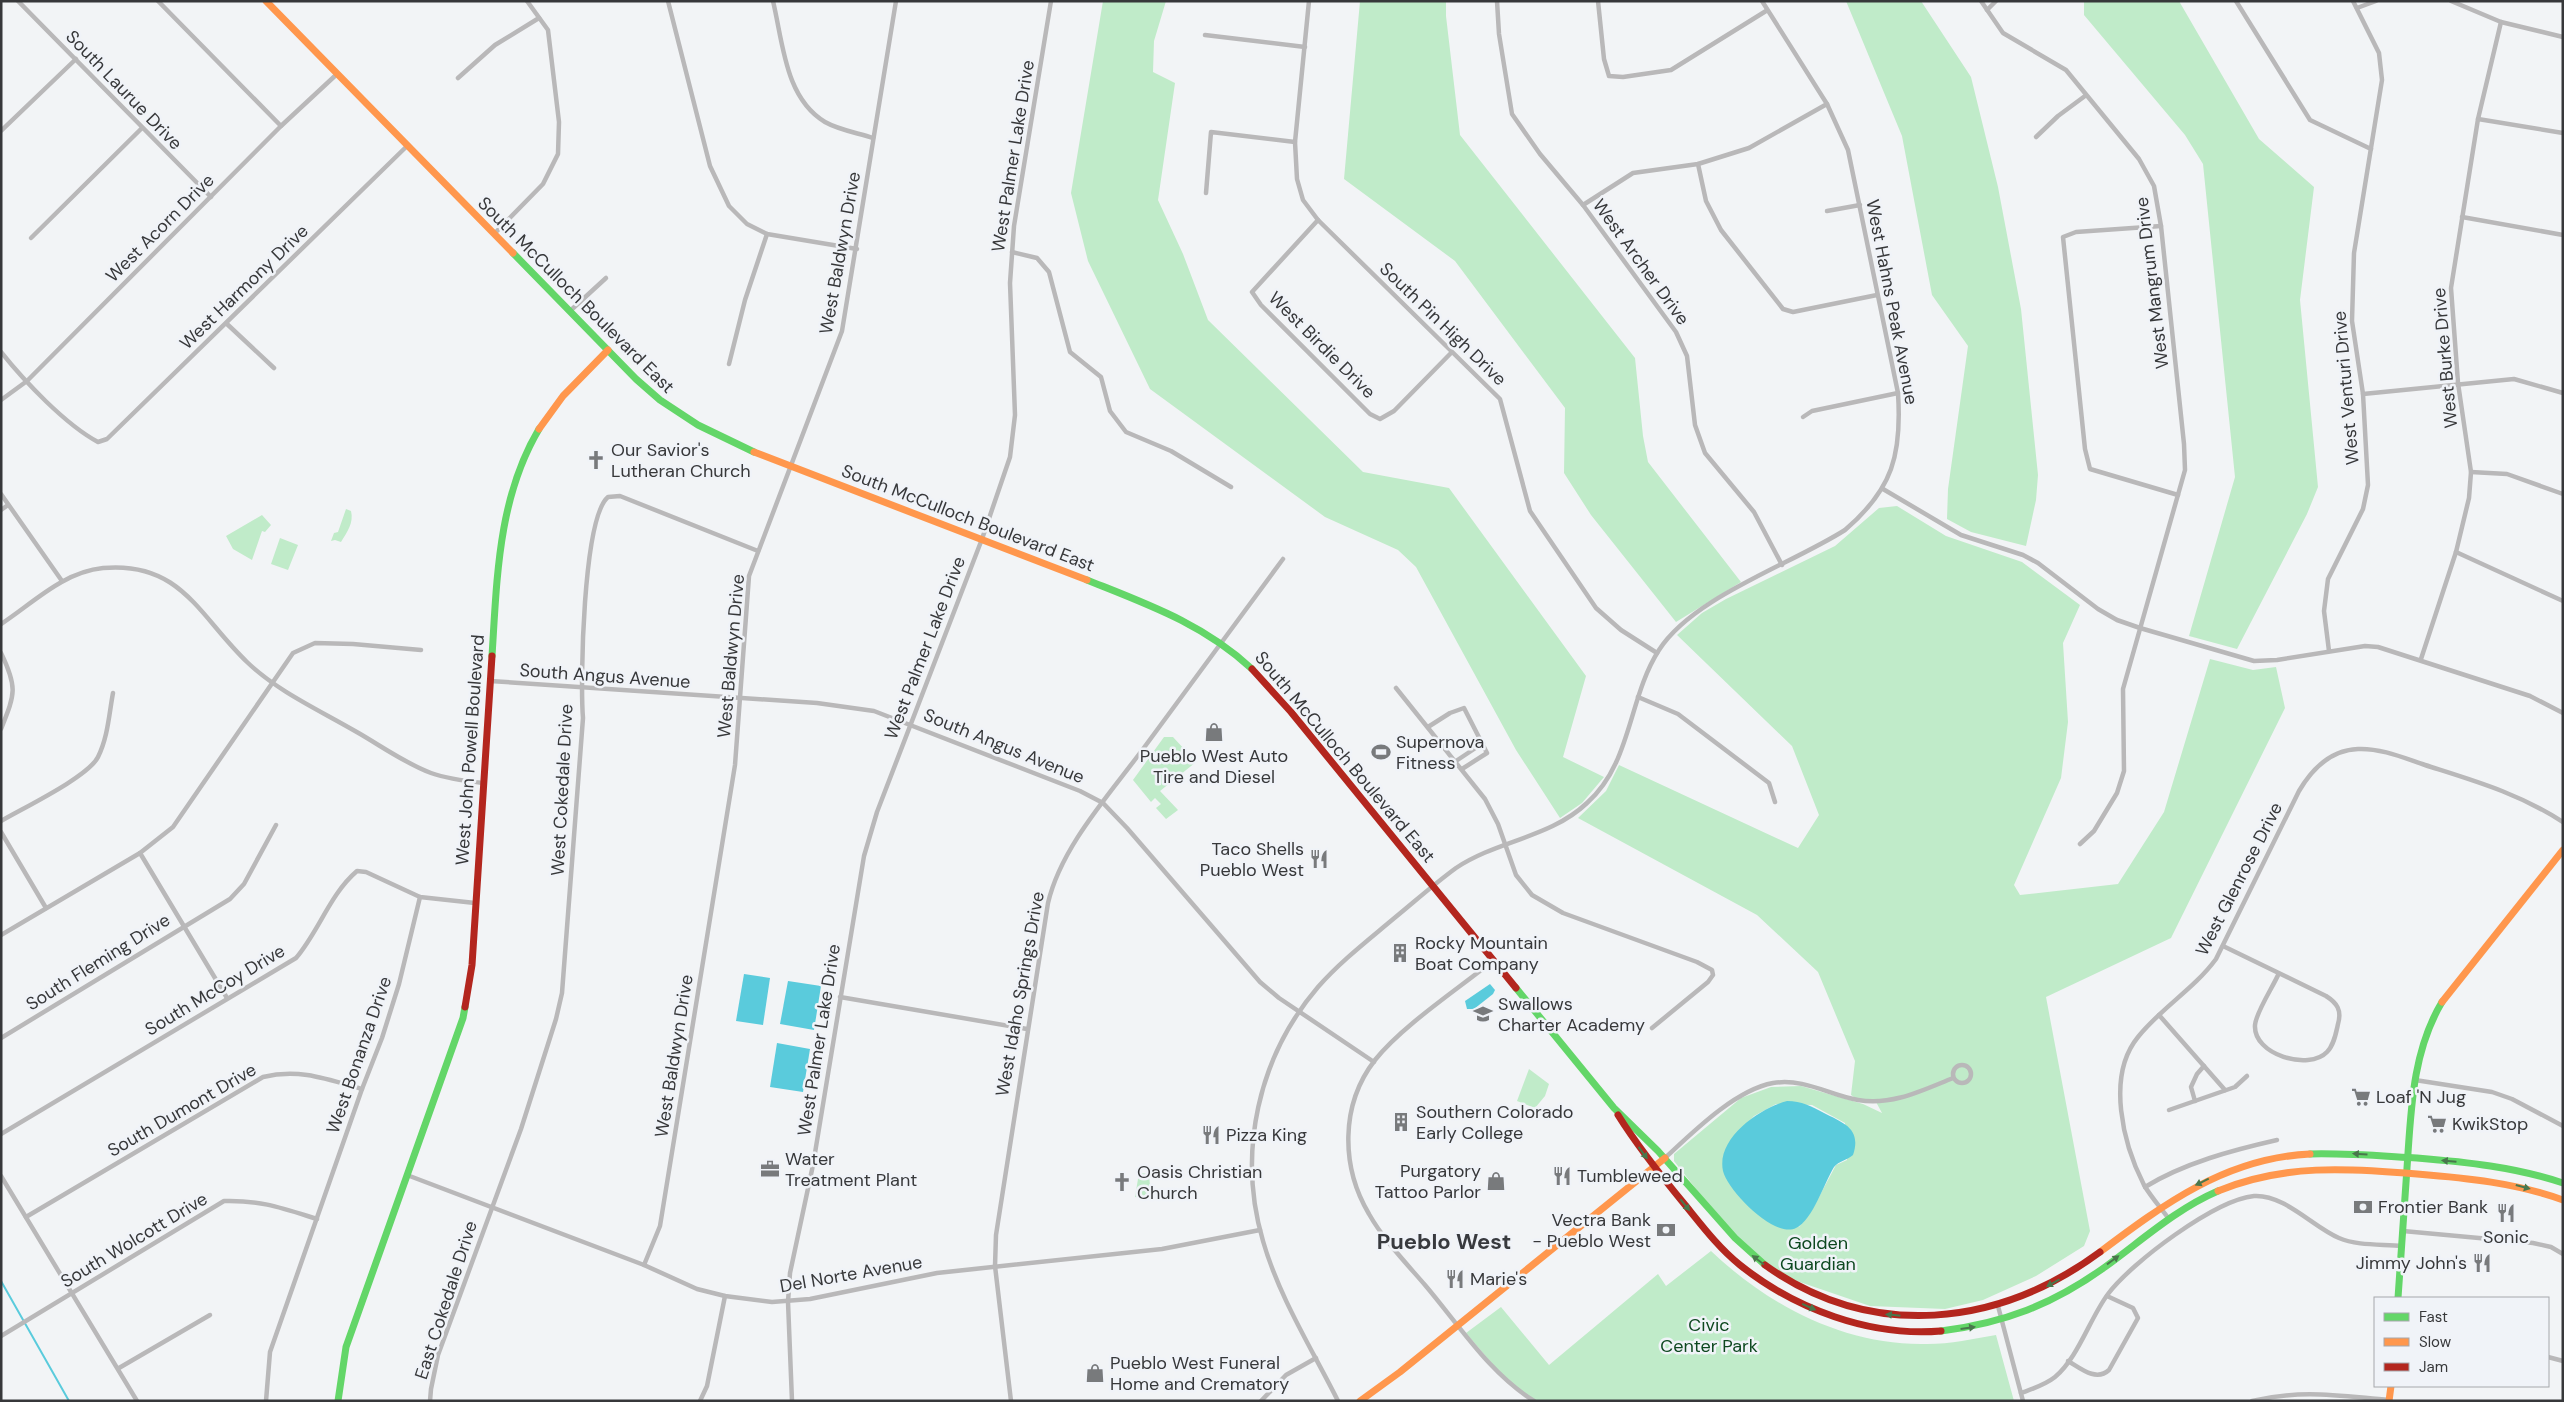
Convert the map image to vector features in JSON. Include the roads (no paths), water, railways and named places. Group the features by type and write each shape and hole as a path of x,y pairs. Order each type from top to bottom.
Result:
{"main road":[{"name":"South McCulloch Boulevard East","path":"266,1 651,394 687,420 718,436 1168,612 1222,642 1268,684 1434,886 1614,1108 1654,1168 1706,1231 1732,1258 1766,1284 1809,1308 1858,1324 1902,1331 1963,1329 2002,1320 2038,1307 2068,1292 2169,1219 2218,1191 2251,1178 2279,1172 2328,1168 2502,1182 2563,1200"},
{"name":"West John Powell Boulevard","path":"338,1401 346,1347 463,1018 472,965 500,539 504,513 529,446 549,413 568,390 608,350"},
{"path":"2398,1297 2415,1080 2424,1040 2441,1003 2563,850"},
{"name":"South McCulloch Boulevard East","path":"1614,1108 1665,1158 1718,1222 1742,1247 1775,1272 1815,1294 1861,1310 1902,1316 1961,1314 1998,1306 2032,1294 2061,1279 2160,1207 2192,1188 2224,1172 2276,1158 2335,1153 2408,1158 2504,1167 2563,1183"},
{"path":"1360,1401 1384,1385 1665,1158"},
{"path":"2389,1400 2391,1387"}],"street":[{"name":"South Laurue Drive","path":"18,1 211,198"},
{"path":"158,1 281,126"},
{"path":"494,234 543,184 558,154 559,122 548,30 527,1"},
{"path":"668,1 715,181 725,200 748,224 767,234 857,249"},
{"path":"773,1 793,85 809,111 827,123 873,138"},
{"name":"West Baldwyn Drive","path":"644,1266 660,1226 729,808 741,699 748,583 758,551 840,340 857,249 896,1"},
{"name":"West Palmer Lake Drive","path":"792,1401 788,1302 791,1265 813,1165 868,841 1005,477 1014,434 1012,252 1014,226 1051,1"},
{"name":"South Pin High Drive","path":"1309,1 1295,142 1297,179 1303,200 1318,220 1451,353 1500,399 1530,511 1596,608 1621,630 1657,653"},
{"name":"West Archer Drive","path":"1497,1 1499,34 1512,114 1540,154 1583,205 1676,332 1687,356 1695,425 1706,453 1754,512 1782,565"},
{"path":"1598,1 1604,59 1609,76 1623,77 1671,70 1766,11"},
{"name":"West Hahns Peak Avenue","path":"1338,1401 1273,1271 1260,1230 1252,1173 1255,1125 1271,1064 1299,1011 1336,968 1434,886 1472,858 1556,826 1577,812 1596,795 1608,778 1622,751 1638,697 1657,653 1671,634 1696,612 1845,530 1859,519 1883,489 1894,462 1900,429 1898,393 1848,150 1827,104 1766,11 1762,1"},
{"name":"West Mangrum Drive","path":"1981,1 2002,33 2066,70 2140,159 2154,186 2161,226 2184,444 2185,470 2123,689 2124,771 2117,793 2099,824 2080,844"},
{"path":"1987,10 1996,1"},
{"path":"2236,1 2310,120 2371,149"},
{"name":"West Venturi Drive","path":"2330,651 2324,611 2328,579 2363,509 2368,485 2363,394 2352,321 2354,253 2382,80 2379,53 2353,1"},
{"path":"2357,8 2376,1"},
{"path":"2451,1 2501,22 2563,37"},
{"path":"458,78 495,45 539,18"},
{"name":"West Burke Drive","path":"2421,659 2456,552 2469,498 2471,472 2458,383 2451,288 2478,119 2501,22"},
{"path":"1205,35 1305,47"},
{"path":"1,131 76,59"},
{"name":"West Acorn Drive","path":"1,400 27,381 281,126 337,74"},
{"path":"2036,137 2058,116 2086,96"},
{"path":"1583,205 1633,173 1698,164 1749,148 1827,104"},
{"path":"2478,119 2563,133"},
{"path":"31,238 142,128"},
{"path":"1206,193 1211,132 1295,142"},
{"name":"West Harmony Drive","path":"27,381 86,435 98,442 107,439 227,324 406,146"},
{"path":"1698,164 1706,201 1721,230 1783,309 1793,312 1877,294"},
{"path":"1827,212 1860,205"},
{"path":"2462,217 2563,235"},
{"name":"West Birdie Drive","path":"1318,220 1252,292 1261,305 1370,414 1380,419 1394,411 1451,353"},
{"path":"2161,226 2076,232 2063,237 2085,449 2090,469 2178,495"},
{"path":"729,364 744,300 767,234"},
{"path":"1012,252 1037,258 1049,272 1070,352 1101,377 1110,411 1126,432 1171,451 1230,487"},
{"path":"570,311 606,278"},
{"path":"227,324 274,368"},
{"path":"1,352 27,381"},
{"path":"2363,394 2458,383 2514,379 2563,392"},
{"path":"1803,417 1812,411 1898,393"},
{"path":"2471,472 2507,474 2563,494"},
{"path":"1883,489 1962,534 2023,555 2038,563 2098,609 2117,620 2140,628 2254,661 2278,660 2364,646 2378,647 2421,659 2530,696 2563,713"},
{"path":"1,494 62,581"},
{"name":"West Cokedale Drive","path":"492,1208 524,1120 556,1019 562,993 583,718 580,688 589,560 595,524 605,499 615,495 628,499 758,551"},
{"path":"1,510 8,505"},
{"path":"2456,552 2563,601"},
{"name":"West Idaho Springs Drive","path":"1011,1401 995,1266 997,1220 1027,1029 1053,883 1073,846 1103,803 1283,559"},
{"path":"1,624 62,581 103,568 143,570 159,576 180,588 247,662 273,682 414,766 442,776 483,783"},
{"path":"1,935 140,853 173,827 292,654 315,643 353,644 421,650"},
{"path":"1,653 11,674 14,696 1,729"},
{"name":"South Angus Avenue","path":"490,681 741,699 874,711 1080,790 1103,803 1143,846 1260,982 1374,1062"},
{"path":"1396,688 1462,768 1490,807 1520,882 1532,895 1548,906 1702,964 1712,970 1713,975 1708,982 1652,1028"},
{"path":"1,821 83,773 97,759 106,737 113,692"},
{"path":"1638,697 1678,714 1769,783 1775,802"},
{"path":"1428,727 1464,708 1488,753 1462,768"},
{"path":"1456,761 1483,743"},
{"name":"West Glenrose Drive","path":"2169,1219 2145,1187 2128,1142 2119,1083 2122,1068 2132,1045 2159,1015 2197,982 2223,946 2305,780 2332,756 2358,749 2385,752 2514,794 2563,822"},
{"name":"South Fleming Drive","path":"1,1038 230,899 244,884 276,825"},
{"path":"1,832 46,908"},
{"path":"140,853 227,998"},
{"name":"South McCoy Drive","path":"1,1134 296,958 306,946 346,881 357,871 366,872 420,898 475,903"},
{"name":"West Bonanza Drive","path":"266,1401 270,1352 362,1089 382,1038 399,984 420,898"},
{"path":"2223,946 2279,973 2326,996 2338,1006 2340,1012 2334,1040 2327,1052 2317,1058 2282,1058 2268,1049 2256,1033 2256,1021 2279,973"},
{"path":"1494,960 1419,1020 1374,1062 1356,1094 1350,1118 1349,1158 1354,1182 1360,1198 1376,1226 1506,1380 1534,1401"},
{"path":"840,997 1027,1029"},
{"path":"2159,1015 2225,1090"},
{"path":"1958,1065 1964,1065 1970,1070 1970,1077 1965,1083 1958,1082 1953,1078 1953,1071 1958,1065"},
{"path":"2195,1101 2191,1087 2197,1074 2204,1066"},
{"name":"South Dumont Drive","path":"26,1217 263,1077 282,1072 303,1074 362,1089"},
{"path":"2169,1110 2235,1087 2247,1076"},
{"path":"1665,1158 1737,1098 1764,1086 1781,1082 1800,1083 1854,1099 1876,1102 1901,1098 1953,1078"},
{"path":"2415,1080 2492,1092 2512,1099 2563,1126"},
{"path":"2145,1187 2167,1175 2226,1154 2277,1140"},
{"name":"Del Norte Avenue","path":"407,1174 644,1266 697,1289 725,1296 788,1302 937,1273 1171,1247 1260,1230"},
{"path":"1,1176 119,1368 137,1401"},
{"path":"2021,1393 2054,1378 2068,1360 2107,1296 2128,1273 2172,1237 2233,1200 2257,1196 2295,1210 2340,1238 2402,1246"},
{"name":"South Wolcott Drive","path":"1,1336 224,1201 252,1200 317,1219"},
{"name":"East Cokedale Drive","path":"430,1401 430,1388 438,1354 492,1208"},
{"path":"2403,1231 2538,1244 2563,1254"},
{"path":"700,1401 707,1386 725,1296"},
{"path":"2068,1360 2095,1375 2102,1375 2109,1370 2138,1318 2133,1308 2107,1296"},
{"path":"1998,1306 2023,1401"},
{"path":"119,1368 210,1314"},
{"path":"2549,1357 2563,1361"},
{"path":"1261,1401 1286,1375 1316,1358"},
{"path":"2252,1401 2284,1394 2299,1393 2389,1400"}],"water":[{"path":"744,974 770,978 763,1025 736,1021"},
{"path":"788,981 821,986 814,1030 780,1024"},
{"path":"1490,984 1495,990 1493,994 1474,1009 1467,1009 1465,1001"},
{"path":"777,1043 810,1049 803,1092 770,1087"},
{"path":"1787,1101 1806,1104 1844,1124 1853,1132 1855,1146 1853,1155 1834,1167 1808,1217 1796,1228 1787,1230 1776,1227 1765,1220 1743,1201 1727,1180 1723,1171 1723,1159 1726,1147 1742,1126 1765,1110"}],"waterway":[{"path":"1,1281 69,1401"}],"place":[{"name":"Our Savior's Lutheran Church","path":"596,460"},
{"name":"Pueblo West Auto Tire and Diesel","path":"1214,732"},
{"name":"Supernova Fitness","path":"1381,752"},
{"name":"Taco Shells Pueblo West","path":"1319,859"},
{"name":"Rocky Mountain Boat Company","path":"1400,953"},
{"name":"Swallows Charter Academy","path":"1483,1014"},
{"name":"Loaf 'N Jug","path":"2361,1097"},
{"name":"Southern Colorado Early College","path":"1401,1122"},
{"name":"KwikStop","path":"2437,1124"},
{"name":"Pizza King","path":"1211,1135"},
{"name":"Water Treatment Plant","path":"770,1169"},
{"name":"Tumbleweed","path":"1562,1176"},
{"name":"Purgatory Tattoo Parlor","path":"1496,1181"},
{"name":"Oasis Christian Church","path":"1122,1182"},
{"name":"Frontier Bank","path":"2363,1207"},
{"name":"Sonic","path":"2506,1213"},
{"name":"Vectra Bank - Pueblo West","path":"1666,1230"},
{"name":"Jimmy John's","path":"2482,1263"},
{"name":"Marie's","path":"1455,1279"},
{"name":"Pueblo West Funeral Home and Crematory","path":"1095,1373"}],"district":[{"name":"Pueblo West","path":"1444,1241"}],"park label":[{"name":"Golden Guardian","path":"1818,1253"},
{"name":"Civic Center Park","path":"1709,1335"}]}
